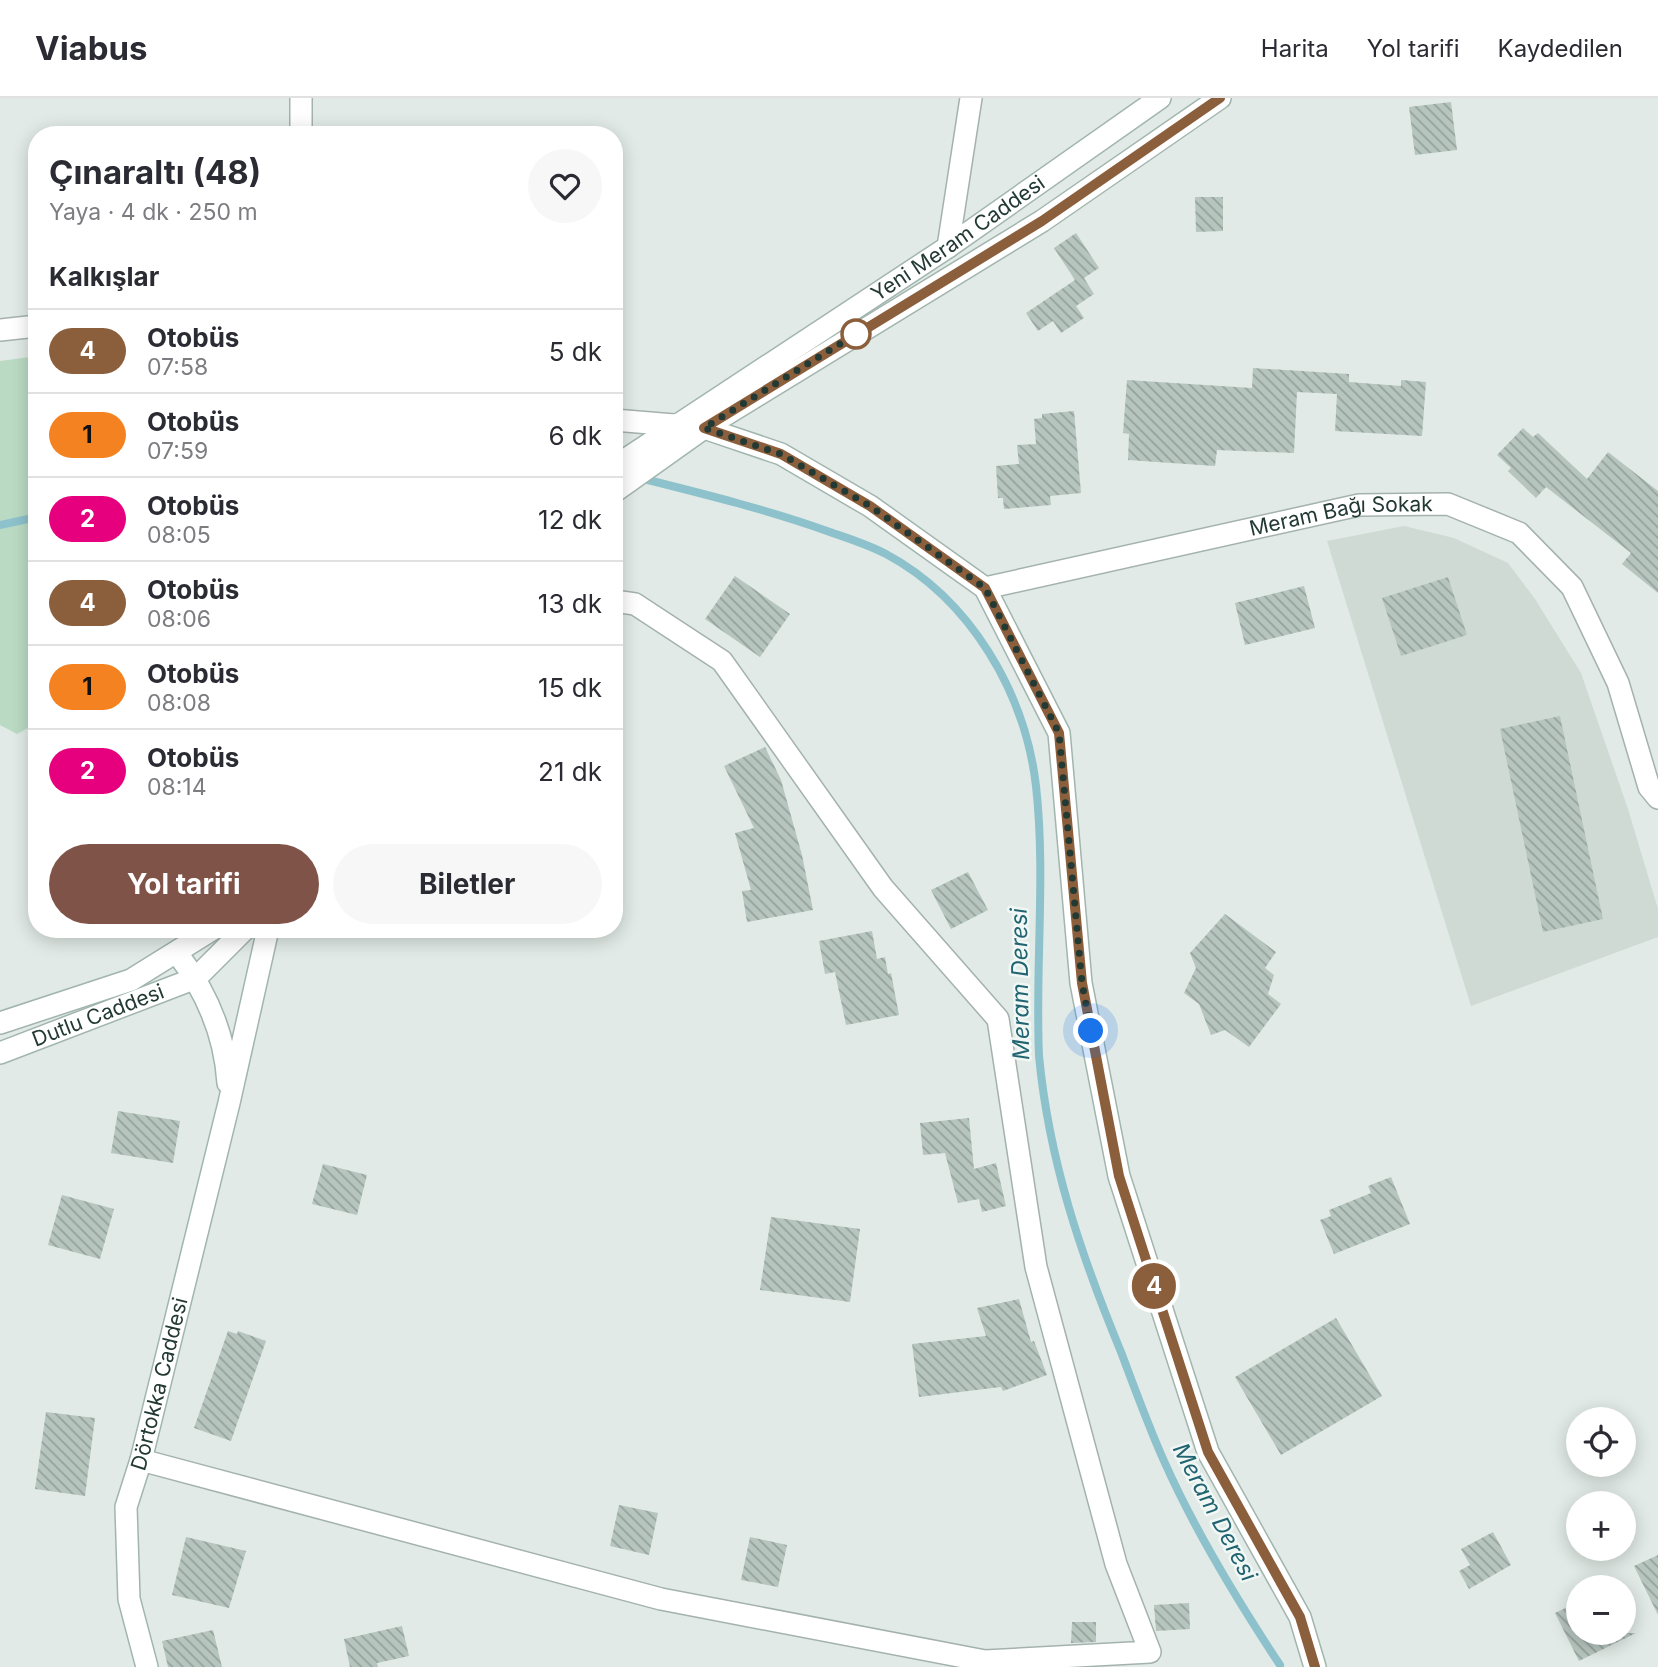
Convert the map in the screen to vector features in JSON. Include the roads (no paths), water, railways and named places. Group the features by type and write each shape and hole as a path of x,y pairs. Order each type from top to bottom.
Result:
{"street":[{"path":"301,98 301,126"},
{"path":"948,247 971,98"},
{"name":"Yeni Meram Caddesi","path":"623,461 948,247 1160,98"},
{"name":"Yeni Meram Caddesi","path":"623,486 704,428 1042,221 1220,98"},
{"path":"0,330 28,327"},
{"path":"623,422 704,428 781,454 870,506 985,588 1059,733 1082,983 1119,1176 1208,1452 1300,1617 1317,1666"},
{"name":"Meram Bağı Sokak","path":"985,588 1359,505 1448,504 1519,533 1572,587 1618,683 1649,787 1658,799"},
{"path":"141,1460 661,1599 985,1661 1150,1652 1116,1564 1036,1267 998,1019 883,888 722,661 635,604 623,602"},
{"path":"177,953 200,938"},
{"path":"196,978 236,938"},
{"name":"Dörtokka Caddesi","path":"146,1667 129,1599 125,1507 141,1460 229,1102 266,938"},
{"name":"Dörtokka Caddesi","path":"177,953 196,978 220,1033 229,1102"},
{"name":"Dutlu Caddesi","path":"0,1023 131,980 177,953"},
{"name":"Dutlu Caddesi","path":"0,1053 196,978"}],"waterway":[{"name":"Meram Deresi","path":"648,480 783,516 857,541 886,554 916,573 943,596 967,622 1006,683 1020,716 1036,786 1040,853 1039,1056 1050,1133 1069,1207 1093,1280 1164,1461 1218,1566 1280,1665"},
{"name":"Meram Deresi","path":"0,525 28,519"}]}
